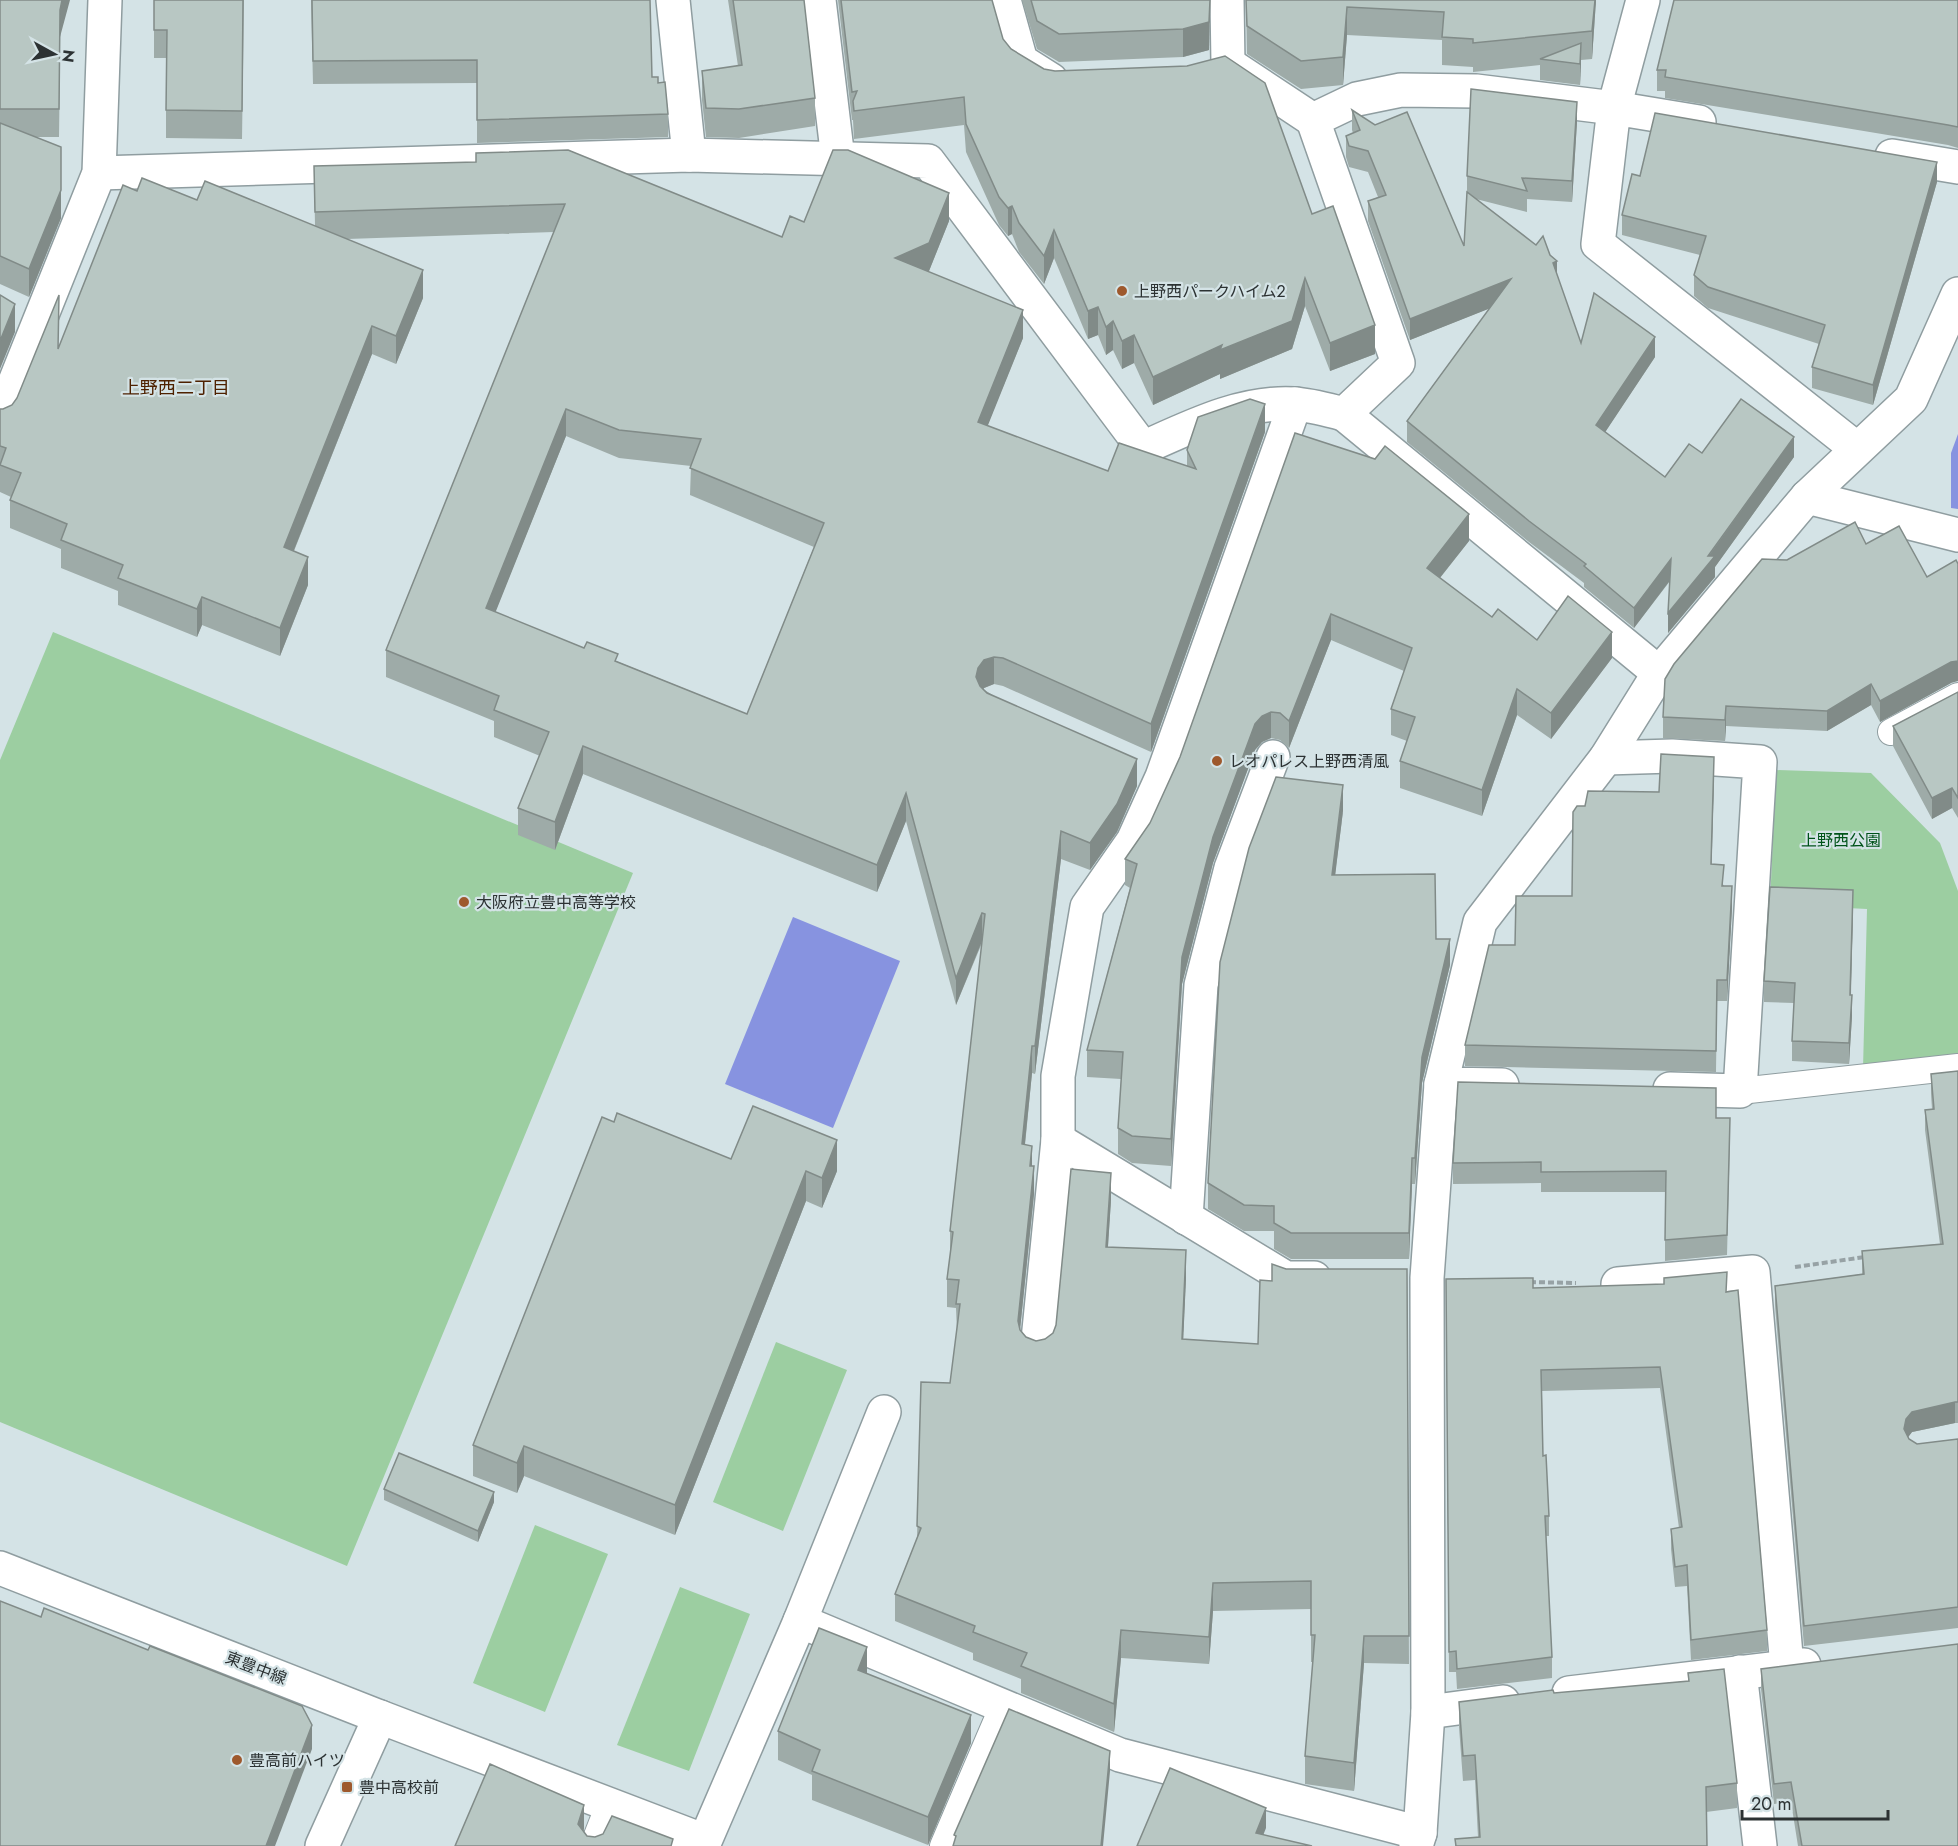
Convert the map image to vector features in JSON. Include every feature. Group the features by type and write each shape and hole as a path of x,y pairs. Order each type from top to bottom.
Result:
{"street":[{"path":"0,419 99,173 105,0"},
{"path":"673,0 689,154"},
{"path":"819,0 838,159"},
{"path":"1004,0 1021,61 1054,81 1076,80"},
{"path":"1227,0 1228,64"},
{"path":"1643,0 1614,108 1598,244 1857,450"},
{"path":"1197,73 1228,64 1313,120 1398,363 1344,414"},
{"path":"1313,120 1357,99 1401,90 1476,91 1614,108 1729,128"},
{"path":"1866,152 1958,167"},
{"path":"99,173 689,154 928,161 1143,448 1200,422 1263,405 1295,404 1344,414 1659,673"},
{"path":"884,1412 800,1621 1120,1755 1418,1840 1428,1712 1427,1278 1441,1084 1480,922 1606,758 1659,673 1808,497 1911,399 1958,294"},
{"path":"10,308 39,323"},
{"path":"1037,1350 1058,1140 1058,1076 1086,907 1133,841 1162,777 1295,404"},
{"path":"1808,497 1958,535"},
{"path":"1606,758 1672,756 1760,762 1740,1091 1645,1089"},
{"path":"1186,1218 1201,985 1231,868 1273,757"},
{"path":"1131,763 1162,777"},
{"path":"1441,1084 1537,1086"},
{"path":"1058,1140 1286,1278 1344,1278"},
{"path":"1618,1284 1753,1272 1787,1667"},
{"path":"1392,1278 1427,1278"},
{"name":"東豊中線","path":"0,1568 705,1841 800,1621"},
{"path":"1428,1712 1833,1661"},
{"path":"1740,1672 1760,1846"},
{"path":"322,1846 380,1717"}],"lane":[{"path":"1891,732 1958,696"},
{"path":"1740,1091 1958,1067"},
{"path":"943,1846 1003,1706"},
{"path":"593,1846 609,1804"}],"path":[{"path":"1753,1272 1867,1257"},
{"path":"1522,1281 1618,1284"}],"green space":[{"path":"53,632 633,873 347,1566 0,1422 0,760"},
{"name":"上野西公園","path":"1776,770 1871,773 1940,843 1958,891 1958,1054 1863,1069 1867,909 1770,904"},
{"path":"776,1342 847,1370 783,1531 713,1502"},
{"path":"535,1525 608,1554 545,1712 473,1683"},
{"path":"680,1587 750,1614 689,1771 617,1745"}],"water":[{"path":"1958,434 1958,509 1951,508 1951,453"},
{"path":"793,917 900,961 833,1128 725,1084"}],"building":[{"path":"0,0 62,0 59,109 0,109"},
{"path":"154,0 243,0 242,111 166,110 167,30 154,30"},
{"path":"312,0 650,0 652,77 658,77 658,83 665,82 668,114 477,120 477,60 313,61"},
{"path":"733,0 804,0 815,98 739,109 706,108 702,71 742,65"},
{"path":"841,0 992,0 1003,39 1011,49 1044,69 1055,71 1187,66 1225,56 1265,83 1312,214 1333,206 1375,325 1330,343 1305,278 1292,321 1220,350 1222,345 1153,377 1134,335 1122,341 1113,321 1106,327 1098,307 1088,311 1054,230 1044,256 1019,223 1012,206 1008,208 999,197 966,124 964,97 854,111 853,101 857,91 852,92"},
{"path":"1031,0 1210,0 1209,22 1183,29 1059,34 1037,21"},
{"path":"1246,0 1595,0 1592,31 1473,43 1473,39 1442,37 1444,12 1347,7 1343,57 1301,61 1247,26"},
{"path":"1674,0 1958,0 1958,127 1665,77 1666,70 1657,70"},
{"path":"1581,43 1580,64 1540,59"},
{"path":"1471,89 1577,102 1572,181 1522,178 1527,191 1467,176"},
{"path":"1352,110 1375,125 1407,112 1464,246 1467,192 1536,245 1543,236 1550,255 1557,261 1553,263 1581,343 1594,293 1655,337 1596,425 1665,477 1689,444 1702,453 1741,399 1794,437 1708,556 1715,556 1668,613 1671,559 1634,608 1584,566 1586,564 1529,521 1407,421 1511,279 1410,319 1368,201 1386,195 1368,151 1349,146 1346,136 1360,130"},
{"path":"1655,113 1937,162 1873,385 1812,367 1825,325 1708,287 1694,275 1706,236 1622,215 1632,174 1640,176"},
{"path":"0,123 61,147 61,190 29,269 0,256"},
{"path":"568,150 782,237 790,216 804,222 833,150 848,150 949,193 929,243 895,258 1023,310 978,422 1108,471 1119,443 1196,469 1187,450 1198,417 1250,399 1265,404 1151,724 1003,658 994,657 984,660 978,668 976,677 980,686 987,693 1137,759 1117,804 1090,843 1061,831 1035,1046 1032,1046 1022,1144 1032,1146 1030,1166 1034,1166 1018,1321 1020,1330 1026,1337 1036,1341 1045,1339 1053,1333 1056,1325 1071,1169 1111,1173 1106,1247 1186,1250 1182,1339 1258,1344 1260,1280 1272,1281 1272,1264 1286,1269 1407,1269 1409,1636 1364,1636 1354,1763 1305,1756 1315,1635 1311,1635 1311,1581 1213,1583 1209,1637 1121,1630 1114,1704 1021,1666 1027,1653 973,1632 975,1626 895,1594 921,1528 917,1526 921,1382 950,1383 960,1304 956,1304 959,1280 947,1279 953,1232 950,1231 985,914 982,913 956,978 906,793 877,865 583,746 555,822 518,808 549,732 494,710 499,696 386,650 565,204 315,212 314,166 476,162 476,153","holes":["566,409 619,430 701,439 690,468 824,523 747,714 615,661 618,654 587,642 584,648 486,608"]},
{"path":"142,178 197,200 205,181 423,270 396,336 372,326 284,547 308,557 280,628 202,597 197,609 118,578 123,565 61,540 67,524 10,500 21,473 0,465 6,448 0,446 0,409 12,405 17,398 59,295 58,349 123,185 137,191"},
{"path":"0,295 15,304 0,341"},
{"path":"1295,433 1375,459 1385,446 1469,514 1427,568 1492,617 1498,609 1537,640 1568,596 1612,632 1551,713 1517,689 1482,790 1400,761 1415,717 1391,709 1412,648 1331,614 1289,721 1280,713 1271,712 1262,716 1255,724 1213,837 1182,957 1171,1139 1132,1136 1118,1128 1123,1052 1087,1050 1137,864 1125,859 1150,823 1180,757"},
{"path":"1855,522 1866,544 1899,526 1927,577 1956,560 1958,564 1958,661 1951,662 1880,701 1871,684 1827,711 1726,706 1725,720 1663,717 1665,679 1674,664 1762,559 1787,560"},
{"path":"1958,692 1958,798 1952,788 1932,798 1893,726"},
{"path":"1661,754 1714,757 1711,864 1724,865 1722,886 1732,886 1727,980 1717,980 1716,1051 1465,1045 1489,945 1515,945 1516,896 1572,896 1573,812 1577,806 1585,806 1588,791 1659,792"},
{"path":"1276,777 1343,785 1332,875 1435,874 1436,939 1450,939 1422,1057 1415,1158 1412,1158 1409,1233 1291,1233 1274,1223 1274,1206 1244,1205 1208,1183 1220,962 1249,848"},
{"path":"1770,887 1853,890 1849,1043 1792,1041 1795,983 1764,981"},
{"path":"1958,1071 1958,1402 1912,1412 1906,1419 1904,1429 1909,1439 1917,1444 1958,1439 1958,1607 1804,1626 1775,1286 1864,1274 1862,1251 1943,1244 1925,1110 1934,1109 1931,1074"},
{"path":"1458,1082 1716,1088 1716,1118 1730,1118 1727,1235 1665,1240 1666,1171 1541,1172 1541,1162 1453,1163"},
{"path":"753,1106 837,1140 822,1178 806,1171 675,1505 524,1446 517,1463 473,1445 602,1117 614,1122 617,1113 731,1159"},
{"path":"1727,1272 1726,1292 1738,1290 1767,1630 1691,1640 1687,1565 1675,1567 1671,1529 1682,1527 1660,1367 1541,1370 1543,1456 1546,1455 1549,1516 1545,1516 1552,1657 1457,1669 1456,1651 1449,1652 1446,1279 1533,1278 1533,1288 1664,1284 1664,1278"},
{"path":"399,1453 494,1492 478,1531 384,1489"},
{"path":"0,1601 41,1617 44,1608 148,1650 150,1646 302,1706 312,1725 266,1846 0,1846"},
{"path":"819,1628 867,1647 858,1670 971,1715 928,1817 812,1771 820,1750 778,1731"},
{"path":"1958,1644 1958,1846 1802,1846 1791,1782 1774,1784 1761,1669"},
{"path":"1724,1669 1737,1783 1706,1787 1707,1846 1456,1846 1455,1839 1480,1837 1475,1755 1463,1756 1459,1702 1553,1690 1554,1693 1689,1681 1688,1673"},
{"path":"1009,1709 1110,1751 1101,1846 953,1846 956,1836 954,1835"},
{"path":"490,1764 584,1805 578,1824 587,1836 595,1837 603,1834 612,1816 673,1839 671,1846 455,1846"},
{"path":"1170,1768 1266,1808 1256,1833 1312,1846 1137,1846"}],"place":[{"name":"上野西パークハイム2","path":"1122,291"},
{"name":"レオパレス上野西清風","path":"1217,761"},
{"name":"大阪府立豊中高等学校","path":"464,902"},
{"name":"豊高前ハイツ","path":"237,1760"},
{"name":"豊中高校前","path":"347,1787"}],"district":[{"name":"上野西二丁目","path":"176,388"}]}
